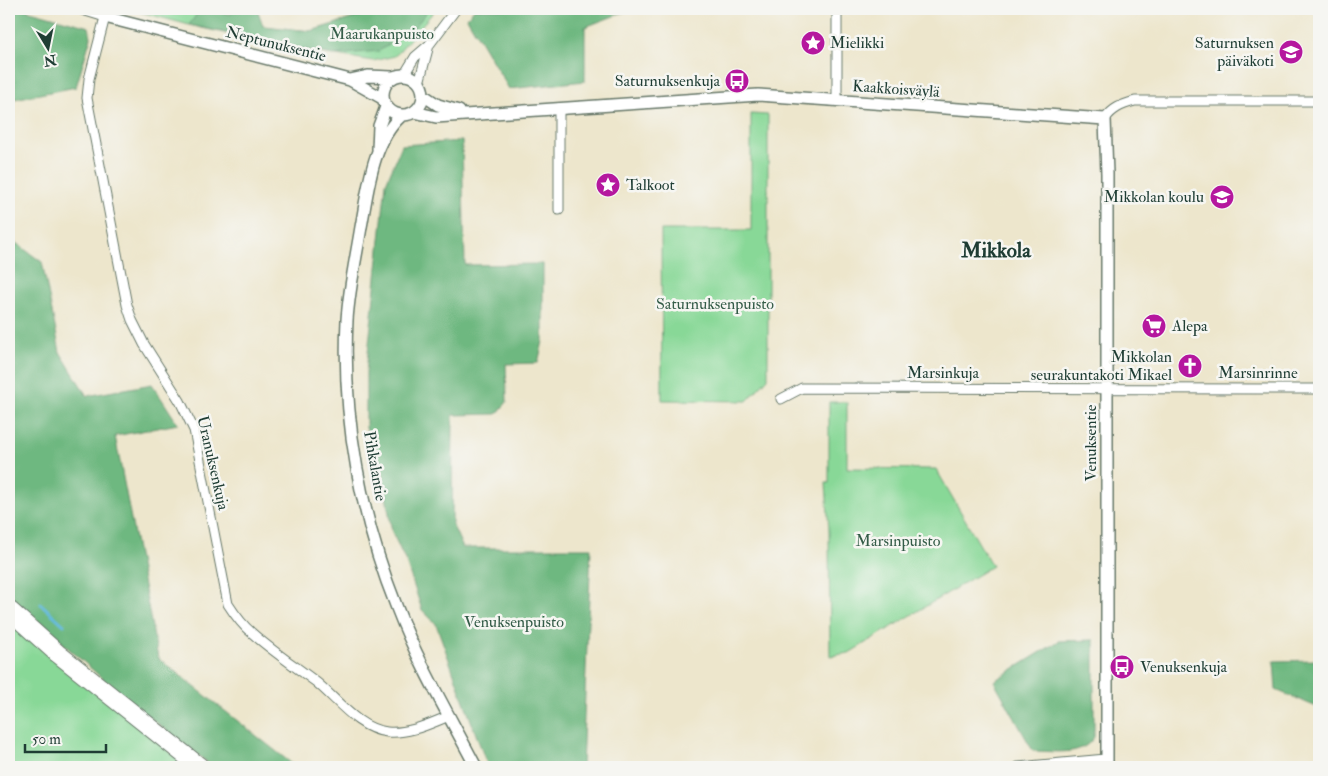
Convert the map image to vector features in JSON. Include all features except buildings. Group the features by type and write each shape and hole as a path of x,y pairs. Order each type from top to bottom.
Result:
{"highway":[{"path":"9,610 56,653 200,767"}],"street":[{"name":"Neptunuksentie","path":"79,9 350,80 384,103"},
{"path":"404,75 415,58 428,45 456,9"},
{"path":"837,9 837,101"},
{"name":"Uranuksenkuja","path":"106,17 89,79 87,98 127,305 140,336 180,401 194,430 228,604 238,619 252,633 317,683 353,716 372,728 386,732 398,732 424,726 449,716"},
{"path":"421,89 412,77 404,75 392,77 384,86 384,103 393,113 402,116 414,112 421,104 421,89 428,45"},
{"name":"Neptunuksentie","path":"350,80 368,76 392,77"},
{"name":"Kaakkoisväylä","path":"421,89 438,105 465,113"},
{"name":"Kaakkoisväylä","path":"414,112 436,117 465,113 758,95 1105,119"},
{"path":"1105,119 1111,110 1120,105 1135,101 1319,101"},
{"name":"Pihkalantie","path":"378,151 379,126 384,103"},
{"path":"559,108 559,210"},
{"name":"Pihkalantie","path":"402,116 388,130 378,151 368,185 351,285 347,358 350,420 359,482 377,550 400,617 476,767"},
{"name":"Venuksentie","path":"1105,119 1107,174 1108,654 1106,763"},
{"name":"Marsinkuja","path":"781,399 802,388 1107,388"},
{"name":"Marsinrinne","path":"1107,388 1319,389"},
{"path":"1018,767 1106,763"}],"green space":[{"path":"9,9 23,9 89,27 91,37 76,87 9,100"},
{"name":"Maarukanpuisto","path":"129,9 199,9 231,14 233,9 257,9 263,26 311,31 384,9 436,9 395,56 373,61 281,46"},
{"name":"Maarukanpuisto","path":"233,9 257,9 263,26 311,31 384,9 429,9 414,28 379,51 332,55 189,25 200,10 231,14"},
{"path":"474,9 632,9 585,27 585,81 509,89 467,18"},
{"name":"Saturnuksenpuisto","path":"751,114 768,115 768,378 747,401 662,400 661,230 751,230"},
{"name":"Venuksenpuisto","path":"462,141 465,265 543,264 543,341 538,363 506,364 507,402 497,414 453,415 452,524 463,548 591,548 582,767 491,767 486,762 436,624 422,610 406,562 392,532 382,471 366,428 366,372 386,183 402,145"},
{"path":"9,238 42,262 60,352 87,396 152,384 178,424 115,436 158,658 296,767 213,767 120,694 9,596"},
{"name":"Marsinpuisto","path":"829,402 847,402 847,468 936,469 992,566 849,653 830,656 829,532 826,483 829,483"},
{"path":"9,619 188,767 9,767"},
{"path":"1094,640 1094,737 1082,748 1067,752 1033,751 994,681 1059,641"},
{"path":"1319,660 1319,708 1276,690 1274,661"}],"waterway":[{"path":"41,604 64,625"}],"place":[{"name":"Mielikki","path":"813,43"},
{"name":"Saturnuksen päiväkoti","path":"1291,52"},
{"name":"Saturnuksenkuja","path":"737,81"},
{"name":"Talkoot","path":"608,185"},
{"name":"Mikkolan koulu","path":"1222,197"},
{"name":"Alepa","path":"1154,326"},
{"name":"Mikkolan seurakuntakoti Mikael","path":"1190,366"},
{"name":"Venuksenkuja","path":"1122,667"}],"district":[{"name":"Mikkola","path":"996,250"}]}
